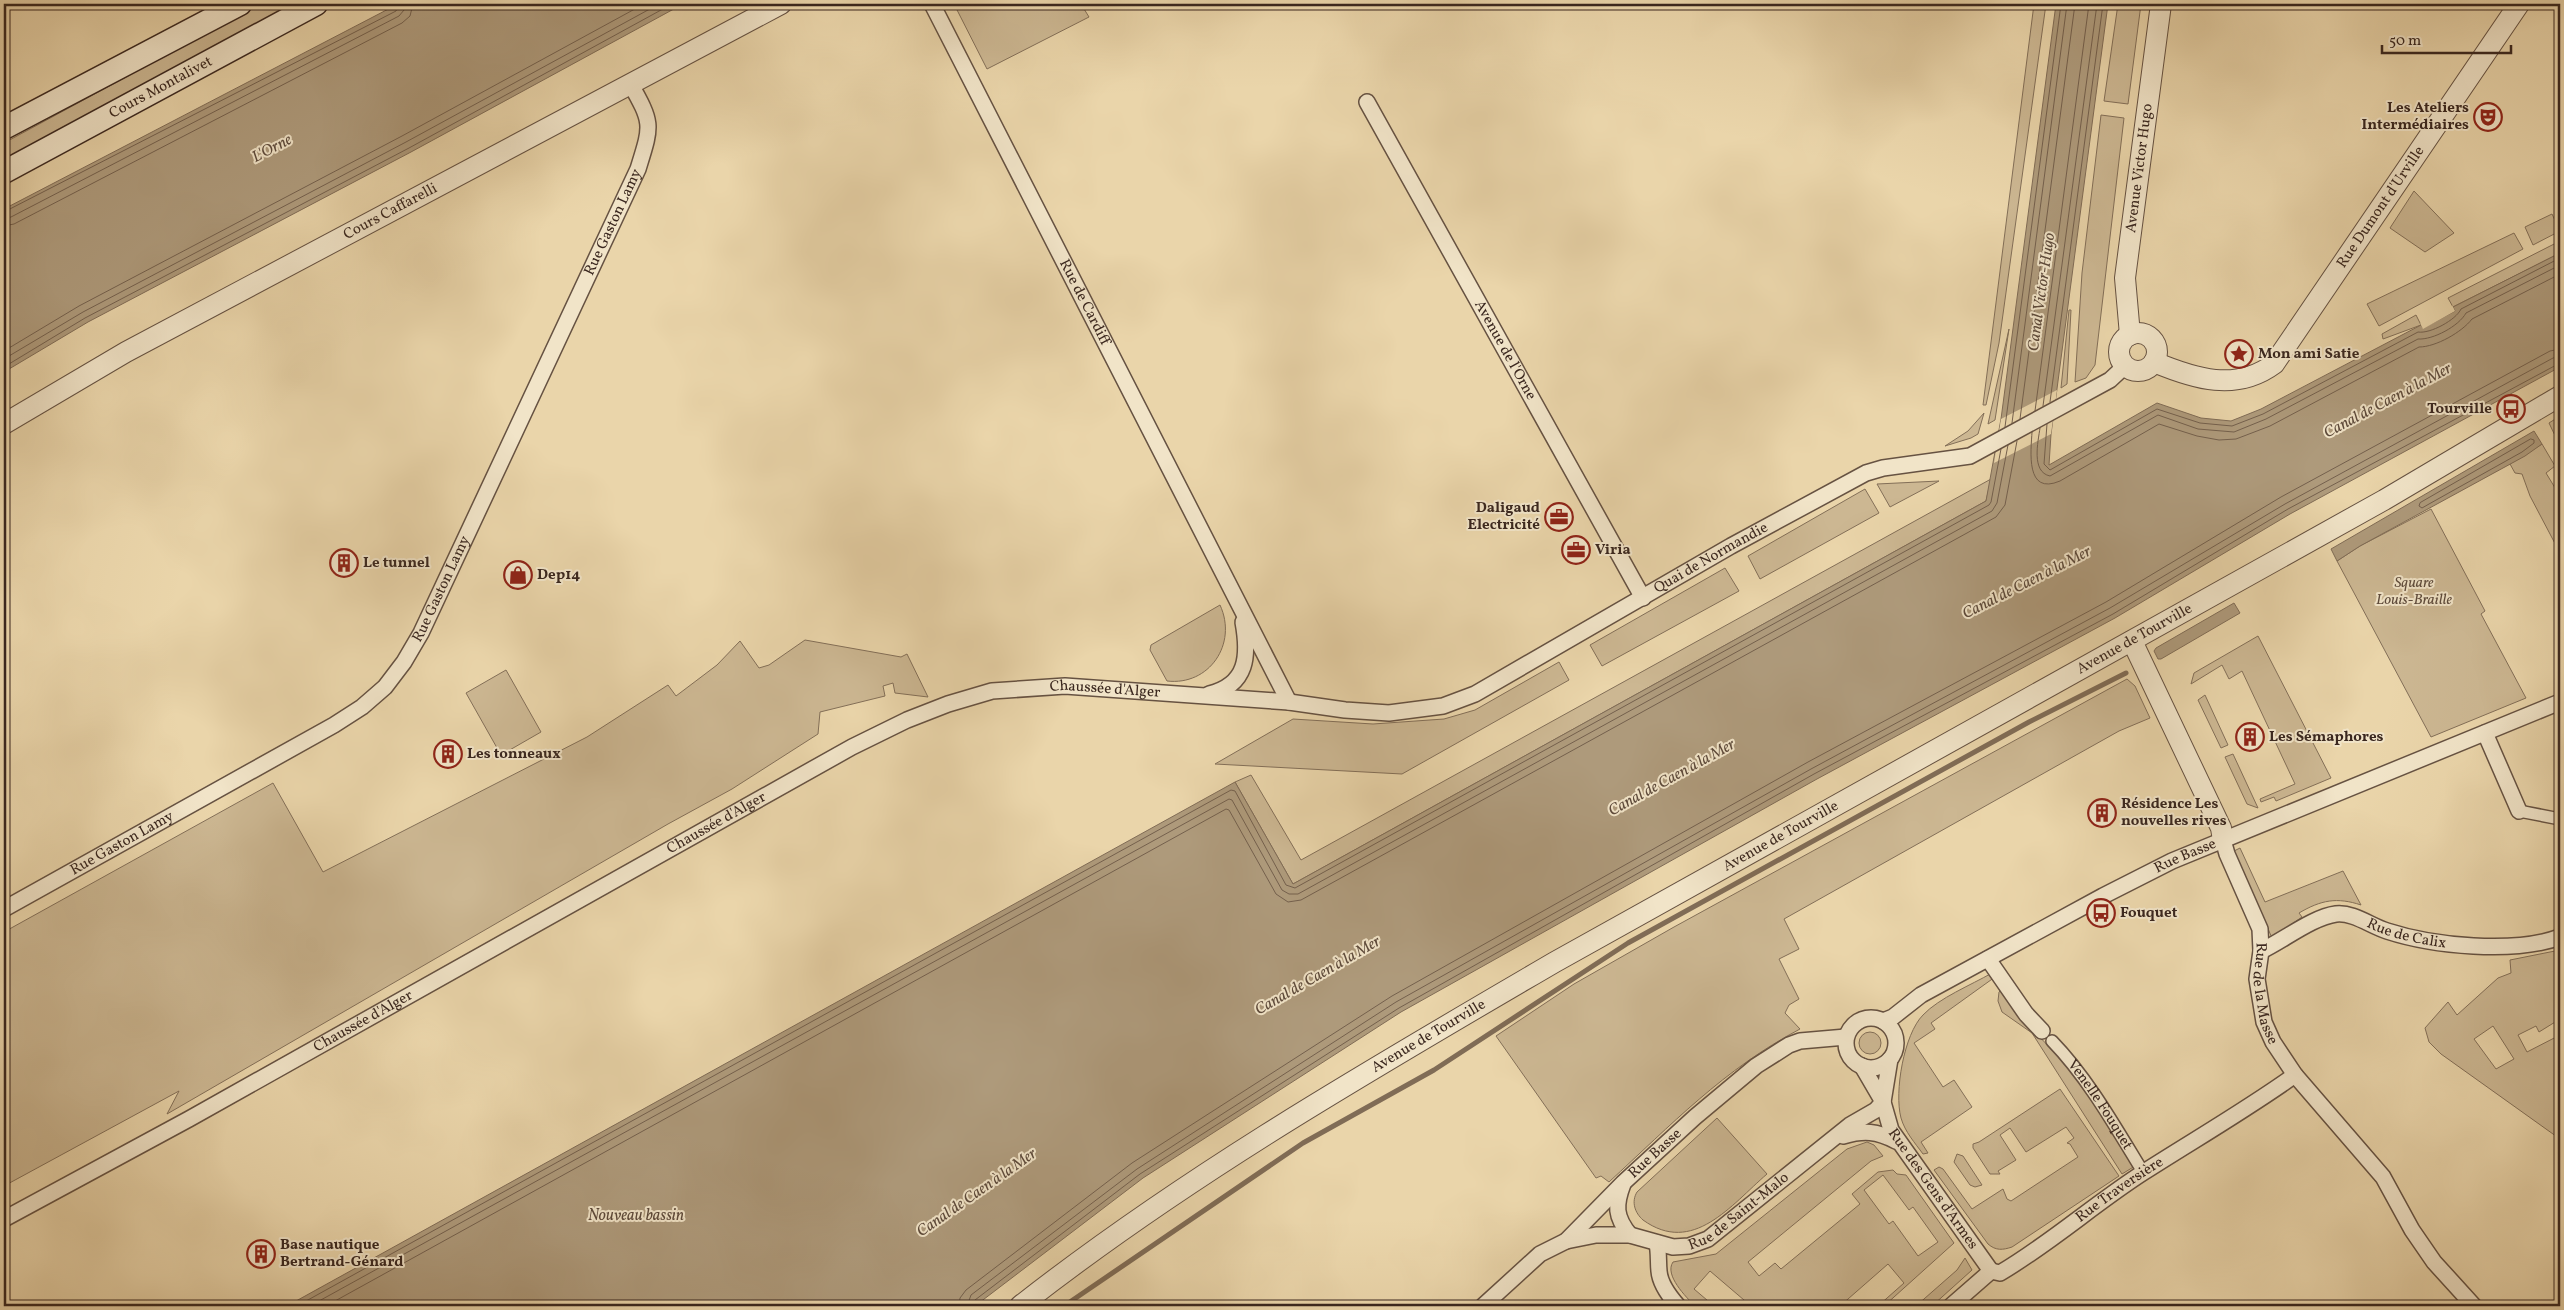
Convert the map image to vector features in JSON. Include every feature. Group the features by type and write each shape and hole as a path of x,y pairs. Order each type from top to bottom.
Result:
{"main road":[{"path":"4,128 240,4"},
{"name":"Cours Montalivet","path":"4,172 316,4"}],"street":[{"name":"Cours Caffarelli","path":"4,424 126,352 781,4"},
{"name":"Rue de Cardiff","path":"932,4 1289,702"},
{"name":"Avenue Victor Hugo","path":"2130,335 2125,278 2161,4"},
{"name":"Rue Dumont d'Urville","path":"2154,362 2195,378 2244,379 2259,374 2274,364 2519,4"},
{"name":"Rue Gaston Lamy","path":"4,909 334,725 362,707 385,687 404,662 452,570 638,169 647,139 649,122 630,83"},
{"name":"Avenue de l'Orne","path":"1367,102 1643,598"},
{"path":"2141,333 2151,338 2157,352 2154,362 2140,371 2126,366 2120,352 2123,342 2130,335 2141,333"},
{"name":"Quai de Normandie","path":"1289,702 1346,710 1389,713 1443,706 1475,694 1731,546 1866,474 1883,468 1970,456 2110,380 2126,366"},
{"name":"Avenue de Tourville","path":"1020,1306 1065,1271 1166,1201 1289,1120 1420,1040 1555,962 2384,500 2560,396"},
{"name":"Rue de Cardiff","path":"1201,696 1219,692 1230,684 1242,671 1246,658 1247,643 1237,601"},
{"name":"Rue de la Masse","path":"2132,641 2221,828 2227,854 2260,929 2261,951 2257,979 2264,1022 2273,1042 2295,1075 2383,1177 2412,1230 2434,1262 2474,1306"},
{"name":"Chaussée d'Alger","path":"4,1219 189,1119 852,747 907,720 948,704 992,691 1065,686 1289,702"},
{"name":"Rue Basse","path":"1883,1021 1921,995 2116,888 2223,840 2560,702"},
{"path":"2486,733 2519,811 2560,818"},
{"name":"Rue de Calix","path":"2261,951 2326,916 2342,913 2386,931 2450,944 2520,946 2560,937"},
{"name":"Venelle Fouquet","path":"1988,959 2026,1014 2062,1051 2092,1092 2143,1172"},
{"path":"1876,1018 1883,1021 1894,1034 1896,1043 1890,1059 1882,1066 1872,1068 1862,1066 1848,1055 1846,1036 1854,1024 1861,1020 1876,1018"},
{"name":"Rue Basse","path":"1483,1306 1540,1254 1566,1241 1624,1183 1695,1117 1756,1066 1789,1045 1800,1041 1846,1036"},
{"name":"Rue des Gens d'Armes","path":"1883,1102 1890,1059"},
{"name":"Rue des Gens d'Armes","path":"1862,1066 1883,1102 1896,1141 1991,1271"},
{"name":"Rue Traversière","path":"1951,1306 1991,1271 2000,1273 2030,1256 2143,1172 2200,1138 2295,1075"},
{"name":"Rue de Saint-Malo","path":"1566,1241 1596,1235 1630,1235 1673,1247 1689,1246 1708,1239 1850,1125 1876,1110 1883,1102"},
{"name":"Rue de Saint-Malo","path":"1836,1138 1860,1131 1874,1132 1896,1141"},
{"path":"1624,1183 1616,1211 1621,1224 1630,1235"},
{"path":"1657,1243 1660,1255 1659,1272 1665,1288 1678,1306"}],"green space":[{"path":"261,4 297,4 4,163 4,143"},
{"path":"954,4 1081,4 1089,17 987,69"},
{"path":"2034,4 2046,4 1999,343 1986,405 1983,405"},
{"path":"2118,4 2141,4 2128,104 2104,101"},
{"path":"2101,115 2124,118 2095,365 2086,378 2075,382 2082,273"},
{"path":"2414,191 2454,233 2425,252 2390,228"},
{"path":"2552,214 2560,231 2533,245 2525,227"},
{"path":"2514,233 2523,249 2379,326 2367,304"},
{"path":"2560,241 2560,253 2453,307 2448,298"},
{"path":"2069,310 2071,310 2067,384 2061,388"},
{"path":"2416,315 2421,325 2383,339 2382,334"},
{"path":"2009,329 1995,420 1988,424"},
{"path":"1984,413 1978,434 1945,446 1968,431"},
{"path":"2560,416 2560,446 2549,423"},
{"path":"2542,444 2555,466 2546,473 2560,496 2560,553 2530,496 2522,474 2515,473 2510,464"},
{"path":"1991,479 1986,501 1293,884 1235,782 1251,775 1301,860"},
{"path":"1939,481 1890,507 1877,484"},
{"path":"1865,489 1879,513 1760,579 1748,556"},
{"name":"Square Louis-Braille","path":"2431,509 2485,611 2481,614 2526,698 2431,737 2337,561 2360,546"},
{"path":"1725,568 1739,591 1602,666 1590,645"},
{"path":"1220,605 1225,620 1225,634 1222,648 1216,660 1196,677 1182,681 1167,681 1150,650 1151,645"},
{"path":"2258,636 2331,778 2276,801 2274,797 2261,802 2260,799 2295,784 2242,671 2229,679 2222,665 2191,684 2194,673"},
{"path":"805,640 901,657 907,654 928,697 895,693 893,683 883,686 885,696 820,712 818,734 732,789 668,824 167,1114 179,1091 4,1186 4,932 273,783 323,872 587,737 668,685 676,696 717,665 740,641 759,668 769,665"},
{"path":"1559,662 1569,680 1402,774 1215,764 1293,719 1373,724 1444,719 1475,710"},
{"path":"506,670 541,732 501,755 466,693"},
{"path":"2127,679 2135,686 2150,718 2119,731 1784,919 1799,949 1779,959 1799,999 1789,1005 1785,1013 1800,1029 1747,1062 1699,1099 1609,1182 1601,1176 1596,1178 1496,1036 1574,984 1674,927"},
{"path":"2205,695 2228,745 2221,748 2198,700"},
{"path":"2233,754 2258,808 2247,804 2225,757"},
{"path":"2240,848 2265,902 2343,871 2361,905 2344,901 2329,901 2315,905 2299,913 2302,917 2272,938 2234,851"},
{"path":"2555,951 2560,960 2560,1019 2539,1032 2536,1026 2518,1035 2527,1052 2560,1035 2560,1139 2441,1054 2429,1042 2425,1028 2448,1002 2457,1015 2498,978 2511,973 2510,960","holes":["2493,1026 2514,1059 2496,1069 2474,1039"]},
{"path":"1992,973 1995,977 1931,1023 1935,1029 1914,1043 1943,1087 1954,1080 1972,1107 1921,1142 1928,1153 1923,1154 1905,1128 1899,1107 1902,1064 1911,1035 1916,1024 1930,1009 1946,997"},
{"path":"2002,989 2027,1024 2060,1058 2085,1090 2135,1166 2122,1174 2032,1033 2002,1012 1998,1001 1999,992"},
{"path":"1870,1032 1878,1035 1881,1043 1878,1051 1870,1054 1862,1051 1859,1043 1862,1035"},
{"path":"2060,1089 2119,1176 2012,1247 1994,1248 1988,1244 1934,1170 1939,1167 1943,1169 1972,1209 2003,1189 2007,1199 2011,1201 2078,1157 2070,1144 2067,1143 2074,1138 2066,1127 2026,1152 2010,1128 2000,1135 2016,1160 1998,1171 2000,1174 1990,1174 1973,1148 1973,1144 1979,1142"},
{"path":"1717,1118 1767,1174 1725,1212 1695,1229 1678,1232 1661,1230 1643,1220 1635,1207 1634,1200 1637,1192"},
{"path":"1867,1142 1874,1145 1883,1156 1871,1161 1748,1262 1759,1276 1775,1263 1781,1269 1860,1204 1852,1194 1878,1172 1893,1170 1897,1174 1906,1175 1954,1243 1884,1306 1878,1306 1904,1283 1888,1264 1840,1306 1751,1306 1710,1271 1694,1289 1714,1306 1695,1306 1682,1292 1671,1273 1673,1262 1716,1254 1847,1149","holes":["1883,1175 1909,1210 1913,1207 1938,1242 1918,1256 1893,1221 1889,1224 1864,1190"]},
{"path":"1957,1154 1963,1156 1982,1185 1975,1187 1970,1185 1954,1162"},
{"path":"1965,1258 1972,1270 1932,1306 1916,1306 1957,1270"}],"water":[{"name":"L'Orne","path":"398,4 683,4 411,152 88,322 4,372 4,209"},
{"path":"2056,4 2108,4 2051,434 2049,465 2157,403 2201,418 2231,421 2261,409 2421,325 2423,328 2455,311 2453,307 2560,253 2560,367 2290,514 2115,618 1817,779 1401,1012 1143,1178 975,1306 287,1306 1235,782 1293,884 1986,501 2001,419"},
{"path":"2534,431 2542,444 2525,456 2360,546 2337,561 2331,549"},
{"path":"2234,603 2240,613 2158,659 2154,651 2156,648"}],"pier":[{"path":"2452,305 2455,311 2423,329 2420,323 2424,325 2452,310"},
{"path":"2057,390 2051,434 1994,463 2001,419"}],"waterway":[{"path":"1064,1306 1303,1143 1434,1070 1628,943 2029,722 2126,673"}],"place":[{"name":"Les Ateliers Intermédiaires","path":"2488,117"},
{"name":"Mon ami Satie","path":"2239,354"},
{"name":"Tourville","path":"2511,409"},
{"name":"Daligaud Electricité","path":"1559,517"},
{"name":"Viria","path":"1576,550"},
{"name":"Le tunnel","path":"344,563"},
{"name":"Dep14","path":"518,575"},
{"name":"Les Sémaphores","path":"2250,737"},
{"name":"Les tonneaux","path":"448,754"},
{"name":"Résidence Les nouvelles rives","path":"2102,813"},
{"name":"Fouquet","path":"2101,913"},
{"name":"Base nautique Bertrand-Génard","path":"261,1254"}],"water label":[{"name":"Canal Victor-Hugo","path":"2042,292"},
{"name":"Canal de Caen à la Mer","path":"2388,401"},
{"name":"Canal de Caen à la Mer","path":"2027,583"},
{"name":"Canal de Caen à la Mer","path":"1672,778"},
{"name":"Canal de Caen à la Mer","path":"1318,976"},
{"name":"Canal de Caen à la Mer","path":"977,1193"},
{"name":"Nouveau bassin","path":"636,1216"}]}
